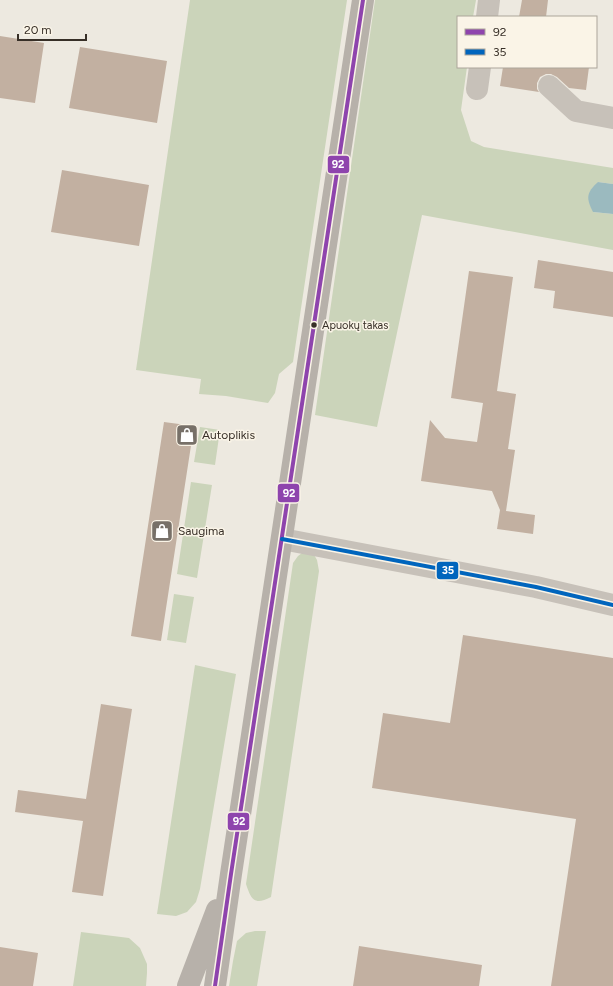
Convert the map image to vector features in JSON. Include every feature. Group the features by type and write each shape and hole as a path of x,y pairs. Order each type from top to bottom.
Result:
{"main road":[{"path":"216,986 231,874 363,0"},
{"path":"188,986 231,874"}],"street":[{"path":"487,16 489,0"},
{"path":"477,89 480,68"},
{"path":"549,86 576,111 613,118"},
{"path":"282,538 536,587 613,605"}],"green space":[{"path":"190,0 347,0 293,362 279,374 275,393 268,403 226,396 199,394 201,379 136,370"},
{"path":"375,0 476,0 473,16 457,16 457,68 467,68 461,110 471,141 484,147 613,168 613,184 598,182 593,212 613,214 613,250 422,215 377,427 315,415"},
{"path":"200,427 220,430 215,465 194,462"},
{"path":"191,482 212,485 197,578 177,574"},
{"path":"306,550 313,553 317,560 319,571 271,897 265,900 257,901 254,900 250,894 246,884 293,563 298,556"},
{"path":"174,594 194,597 186,643 167,640"},
{"path":"195,665 236,674 200,889 196,902 187,912 176,916 157,914"},
{"path":"266,931 257,986 229,986 237,941 246,933"},
{"path":"81,932 129,938 140,948 147,964 146,986 73,986"}],"water":[{"path":"598,182 613,184 613,214 593,212 588,196 591,189"}],"building":[{"path":"522,0 548,0 546,16 519,16"},
{"path":"0,36 44,43 35,103 0,98"},
{"path":"80,47 167,61 157,123 69,108"},
{"path":"503,68 589,68 586,90 569,88 557,77 551,74 546,74 540,77 537,83 537,89 539,92 500,86"},
{"path":"62,170 149,185 139,246 51,232"},
{"path":"538,260 613,272 613,317 553,308 555,291 534,288"},
{"path":"469,271 513,277 497,391 516,394 508,449 515,450 506,511 535,515 533,534 497,529 500,510 492,491 421,481 430,420 445,438 477,442 483,403 451,398"},
{"name":"Saugima","path":"164,422 194,426 161,641 131,636"},
{"path":"463,635 613,658 613,986 551,986 576,819 372,788 383,713 450,723"},
{"path":"101,704 132,709 103,896 72,892 83,821 15,812 18,790 86,799"},
{"path":"359,946 482,965 479,986 353,986"},
{"path":"0,947 38,953 33,986 0,986"}],"transit line":[{"name":"92","path":"215,986 363,0"},
{"name":"35","path":"282,539 536,587 613,605"}],"place":[{"name":"Apuokų takas","path":"314,325"},
{"name":"Autoplikis","path":"187,435"},
{"name":"Saugima","path":"162,531"}]}
